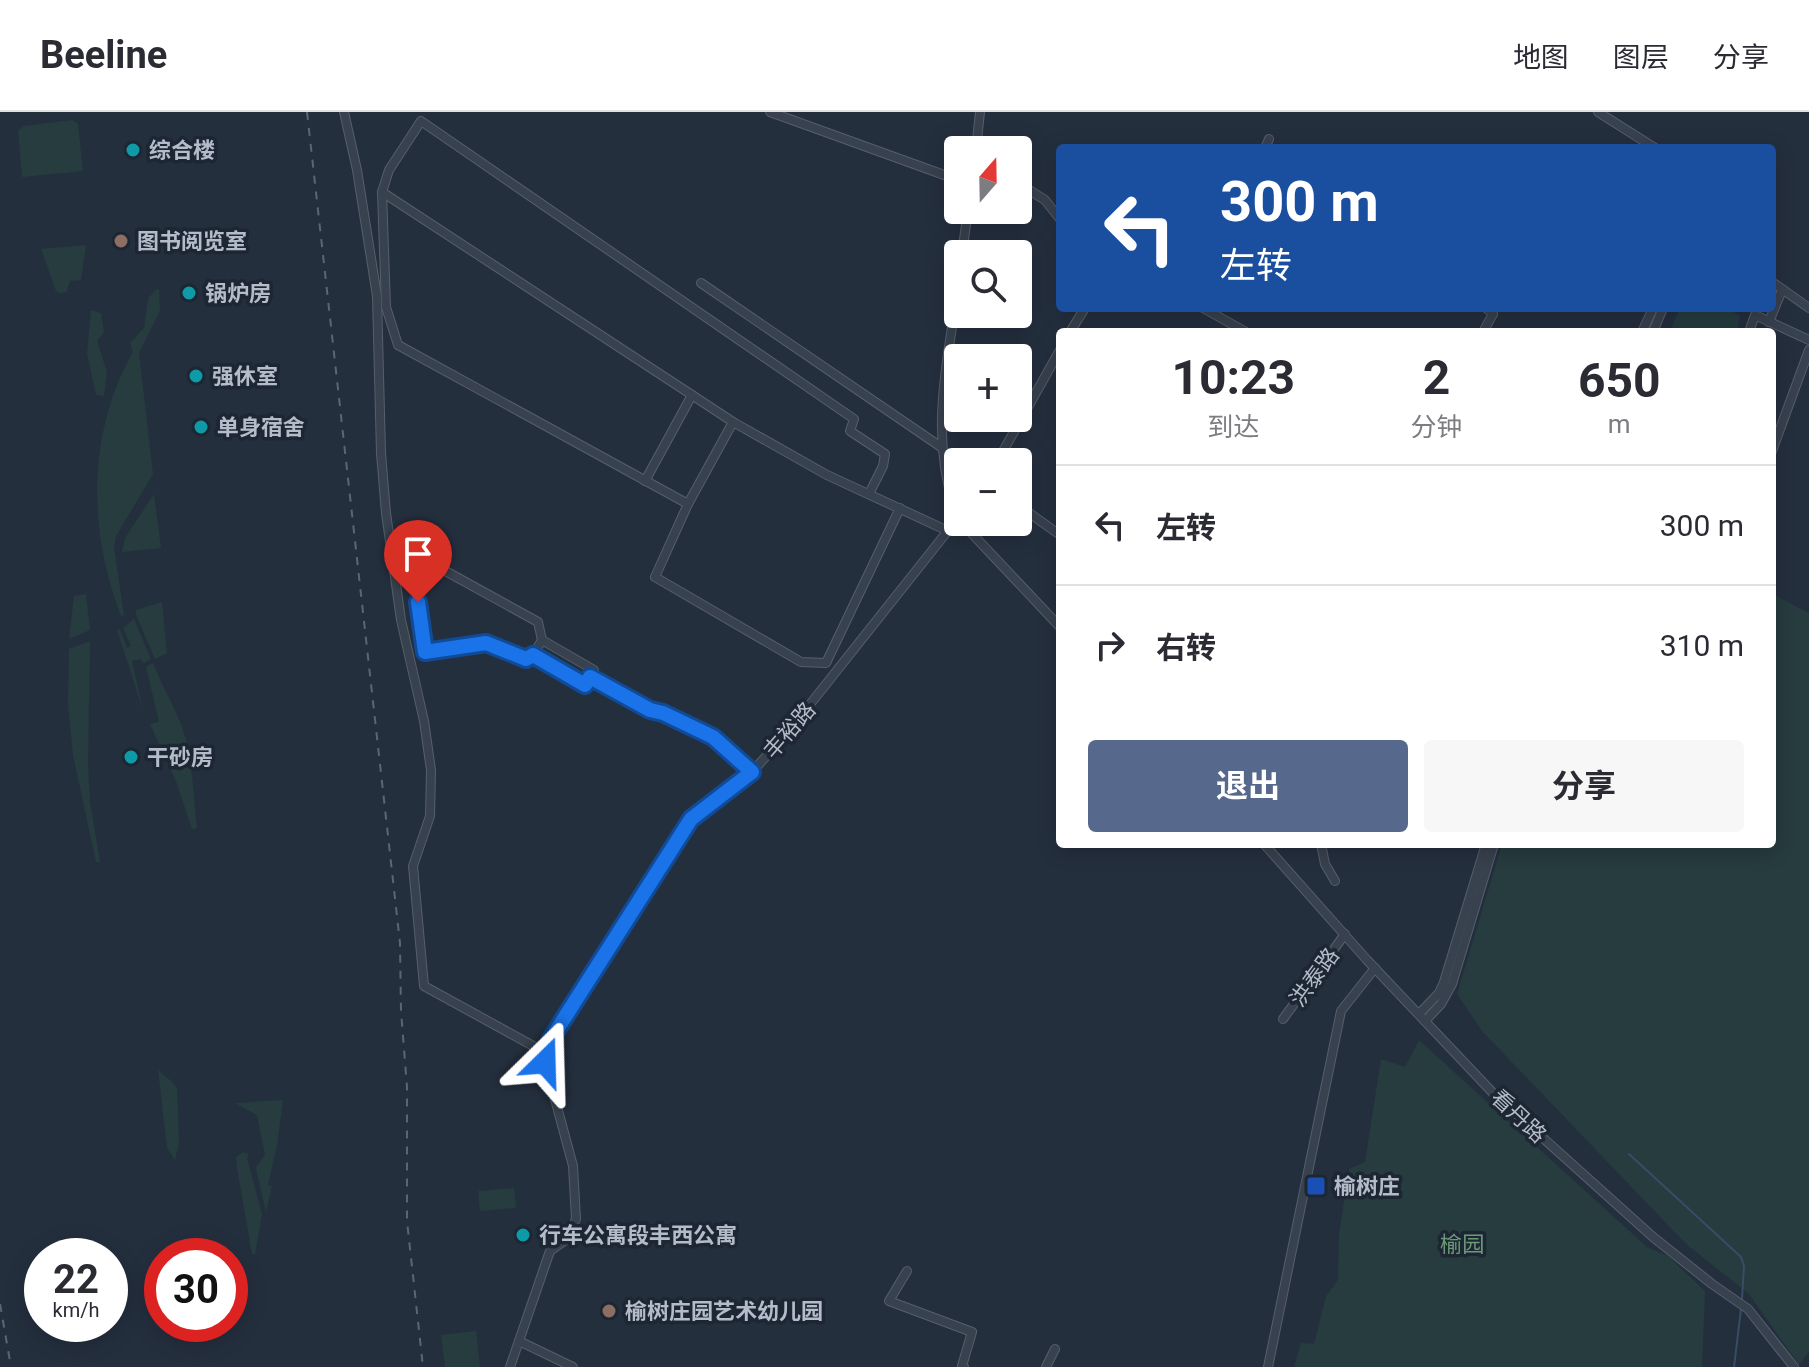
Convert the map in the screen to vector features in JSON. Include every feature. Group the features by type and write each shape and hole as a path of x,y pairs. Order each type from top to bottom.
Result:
{"street":[{"path":"344,112 357,170 377,296 380,428 386,513 401,620 424,721 431,770 430,816 413,866 424,986 546,1053 546,1071 573,1166 576,1219 572,1233 550,1251 510,1367"},
{"path":"770,112 944,175"},
{"path":"977,136 980,112"},
{"path":"1598,112 1649,144"},
{"path":"688,504 398,345 386,307 382,192 389,170 421,121 854,419 850,431 885,454 883,466 869,494"},
{"path":"382,192 733,422 827,475 944,529"},
{"path":"1032,192 1045,200 1056,214"},
{"path":"701,283 941,447"},
{"path":"1776,285 1809,308"},
{"path":"1776,305 1782,290"},
{"path":"1210,312 1239,328"},
{"path":"1769,322 1773,312"},
{"path":"1750,328 1755,315 1809,340"},
{"path":"944,463 941,447 942,409 953,328"},
{"path":"1776,440 1809,350"},
{"path":"1005,448 1056,357"},
{"path":"645,481 692,395"},
{"path":"733,422 688,504 655,577 801,662 826,663 900,508"},
{"path":"1032,515 1056,532"},
{"name":"丰裕路","path":"546,1053 551,1039 691,819 752,772 814,702 944,536"},
{"path":"975,536 1056,623"},
{"path":"411,552 538,622 542,640 533,655 526,659 486,643 425,652 411,552"},
{"path":"533,655 585,685 590,677 594,670 542,640"},
{"path":"590,677 650,710 713,737 752,772"},
{"name":"看丹路","path":"1268,848 1493,1093 1653,1237 1748,1309 1794,1367"},
{"path":"1274,848 1275,856"},
{"path":"1322,848 1325,864 1335,881"},
{"path":"1422,1017 1444,982 1485,848"},
{"path":"1422,1017 1441,1004 1452,984 1493,848"},
{"name":"洪泰路","path":"1283,1019 1345,934"},
{"path":"1268,1367 1341,1011 1375,968"},
{"path":"907,1271 889,1301 972,1332 964,1367"},
{"path":"519,1341 573,1367"},
{"path":"1046,1367 1055,1349"}],"green space":[{"path":"72,120 78,124 83,171 22,177 18,130 24,126"},
{"path":"86,245 81,280 70,281 67,291 61,294 56,291 41,249"},
{"path":"159,289 160,311 139,353 153,474 116,536 114,548 124,615 121,616 102,550 97,482 100,449 107,415 133,352 130,343 144,328 148,299"},
{"path":"91,310 101,313 104,332 97,341 107,372 104,396 96,395 87,353"},
{"path":"1678,312 1733,312 1740,315 1738,328 1672,328"},
{"path":"154,494 161,548 122,552 125,538"},
{"path":"86,594 90,630 69,639 74,596"},
{"path":"1776,596 1809,613 1809,1352 1799,1365 1749,1294 1686,1244 1482,1031 1457,994 1501,848 1776,848"},
{"path":"162,602 167,653 155,659 136,610"},
{"path":"134,619 151,659 144,663 140,659 132,661 143,710 117,630 120,629 127,648 131,646 123,628"},
{"path":"90,641 88,763 90,802 100,862 96,862 73,755 68,704 69,649"},
{"path":"153,663 187,744 197,828 192,829 176,781 150,724 159,722 146,667"},
{"name":"榆园","path":"1419,1040 1647,1247 1668,1256 1705,1291 1702,1367 1294,1367 1301,1343 1314,1344 1326,1296 1338,1280 1339,1235 1349,1169 1365,1162 1381,1059 1405,1067"},
{"path":"158,1069 177,1089 179,1142 175,1160 167,1148"},
{"path":"283,1100 266,1212 256,1167 265,1155 257,1115 235,1103"},
{"path":"243,1152 249,1154 247,1158 262,1214 255,1255 252,1254 237,1168 236,1157"},
{"path":"514,1188 516,1208 480,1211 478,1191"},
{"path":"476,1331 480,1367 445,1367 441,1335"}],"waterway":[{"path":"1629,1154 1741,1257 1744,1266 1742,1299"},
{"path":"1734,1367 1741,1309"}],"railway":[{"path":"307,112 400,943 407,1087 407,1221 423,1367"},
{"path":"0,1304 11,1367"}],"place":[{"name":"综合楼","path":"133,150"},
{"name":"图书阅览室","path":"121,241"},
{"name":"锅炉房","path":"189,293"},
{"name":"强休室","path":"196,376"},
{"name":"单身宿舍","path":"201,427"},
{"name":"干砂房","path":"131,757"},
{"name":"榆树庄","path":"1316,1186"},
{"name":"行车公寓段丰西公寓","path":"523,1235"},
{"name":"榆树庄园艺术幼儿园","path":"609,1311"}],"route":[{"path":"418,602 425,652 486,643 526,659 533,655 585,685 590,677 650,710 713,737 752,772 691,819 551,1039 545,1062"}]}
